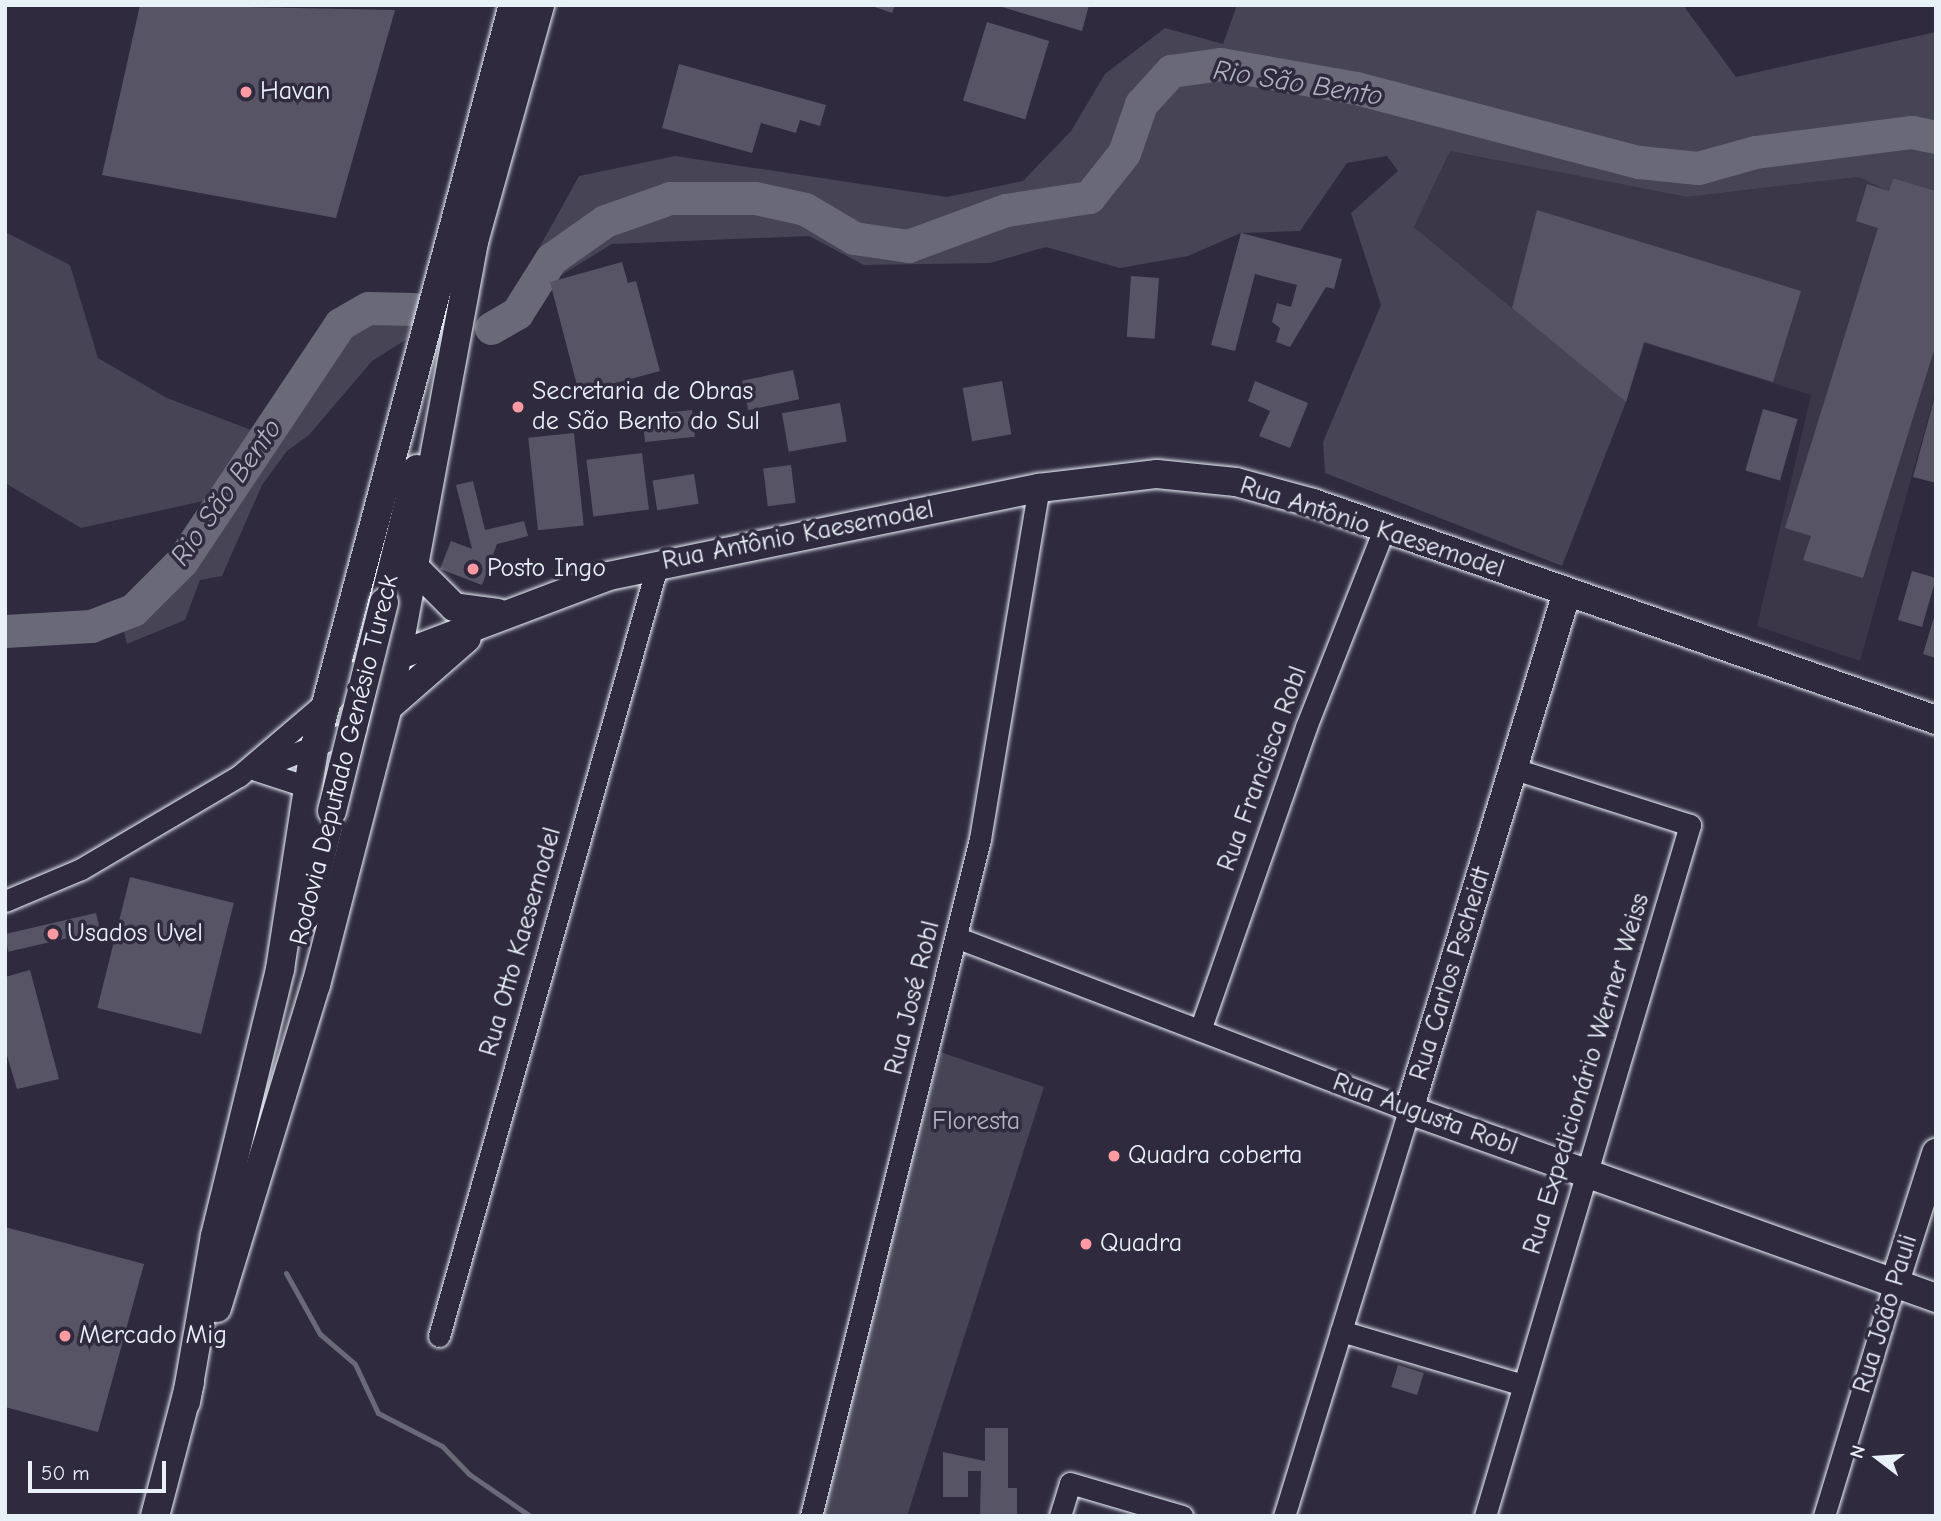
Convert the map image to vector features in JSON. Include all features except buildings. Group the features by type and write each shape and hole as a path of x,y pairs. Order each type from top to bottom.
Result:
{"main road":[{"path":"186,1402 215,1236 280,969 311,788 314,749 513,5"},
{"name":"Rodovia Deputado Genésio Tureck","path":"155,1516 186,1402 475,237 540,5"},
{"path":"186,1402 316,985 388,706 417,570 475,237"},
{"name":"Rua Antônio Kaesemodel","path":"328,700 369,670 400,655 507,611 658,563 1112,476 1199,477 1275,491 1936,720"},
{"path":"417,570 454,607 507,611"},
{"name":"Rua Carlos Pscheidt","path":"1409,1110 1567,593"},
{"name":"Rua Antônio Kaesemodel","path":"356,729 388,706 444,654 507,611"},
{"path":"369,670 383,685 388,706"},
{"path":"328,700 337,719 356,729"},
{"name":"Rua Augusta Robl","path":"1409,1110 1936,1298"},
{"name":"Rua João Pauli","path":"1894,1285 1936,1153"}],"street":[{"name":"Rua José Robl","path":"811,1516 958,938 1039,488"},
{"name":"Rua Francisca Robl","path":"1200,1030 1306,727 1384,529"},
{"name":"Rua Otto Kaesemodel","path":"439,1336 658,563"},
{"name":"Rua Antônio Kaesemodel","path":"246,773 328,700"},
{"name":"Rua Antônio Kaesemodel","path":"5,901 81,869 246,773 314,749 356,729"},
{"name":"Rua Expedicionário Werner Weiss","path":"1485,1516 1690,825 1514,769"},
{"path":"246,773 311,788"},
{"name":"Rua Augusta Robl","path":"958,938 1409,1110"},
{"name":"Rua Carlos Pscheidt","path":"1284,1516 1409,1110"},
{"name":"Rua João Pauli","path":"1824,1516 1894,1285"},
{"path":"1340,1331 1523,1385"},
{"path":"1060,1516 1070,1483 1182,1516"}],"shaded area":[{"path":"1450,150 1687,197 1858,177 1889,190 1893,178 1936,191 1936,390 1860,661 1757,626 1811,395 1645,343 1626,402 1414,227"}],"green space":[{"path":"1237,5 1683,5 1736,77 1936,32 1936,191 1893,178 1889,191 1858,177 1687,197 1450,151 1414,227 1626,402 1562,566 1325,473 1323,442 1381,305 1351,213 1398,171 1387,156 1347,163 1300,231 1241,233 1188,256 1120,268 1046,247 990,263 864,265 809,236 612,244 550,282 533,314 487,342 579,176 675,156 947,197 1023,181 1071,131 1105,74 1165,28 1223,44"},
{"path":"5,232 70,265 98,358 167,398 254,431 217,498 81,528 5,483"},
{"path":"372,317 411,318 407,339 372,361 309,435 287,451 262,485 222,576 200,580 185,620 127,644 122,625 133,610 182,561 343,332"},
{"name":"Floresta","path":"940,1052 1044,1087 907,1516 818,1516"}],"waterway":[{"name":"Rio São Bento","path":"491,328 517,313 551,259 605,221 670,198 755,198 805,209 854,238 908,246 1006,210 1089,197 1124,153 1141,104 1171,71 1220,64 1356,88 1639,162 1698,168 1755,152 1912,132 1936,137"},
{"name":"Rio São Bento","path":"5,631 91,626 133,610 182,561 340,324 368,308 414,309"},
{"path":"286,1273 320,1334 355,1364 378,1413 442,1446 469,1474 530,1516"}],"place":[{"name":"Havan","path":"246,92"},
{"name":"Secretaria de Obras de São Bento do Sul","path":"518,407"},
{"name":"Posto Ingo","path":"473,569"},
{"name":"Usados Uvel","path":"53,934"},
{"name":"Quadra coberta","path":"1114,1156"},
{"name":"Quadra","path":"1086,1244"},
{"name":"Mercado Mig","path":"65,1336"}]}
